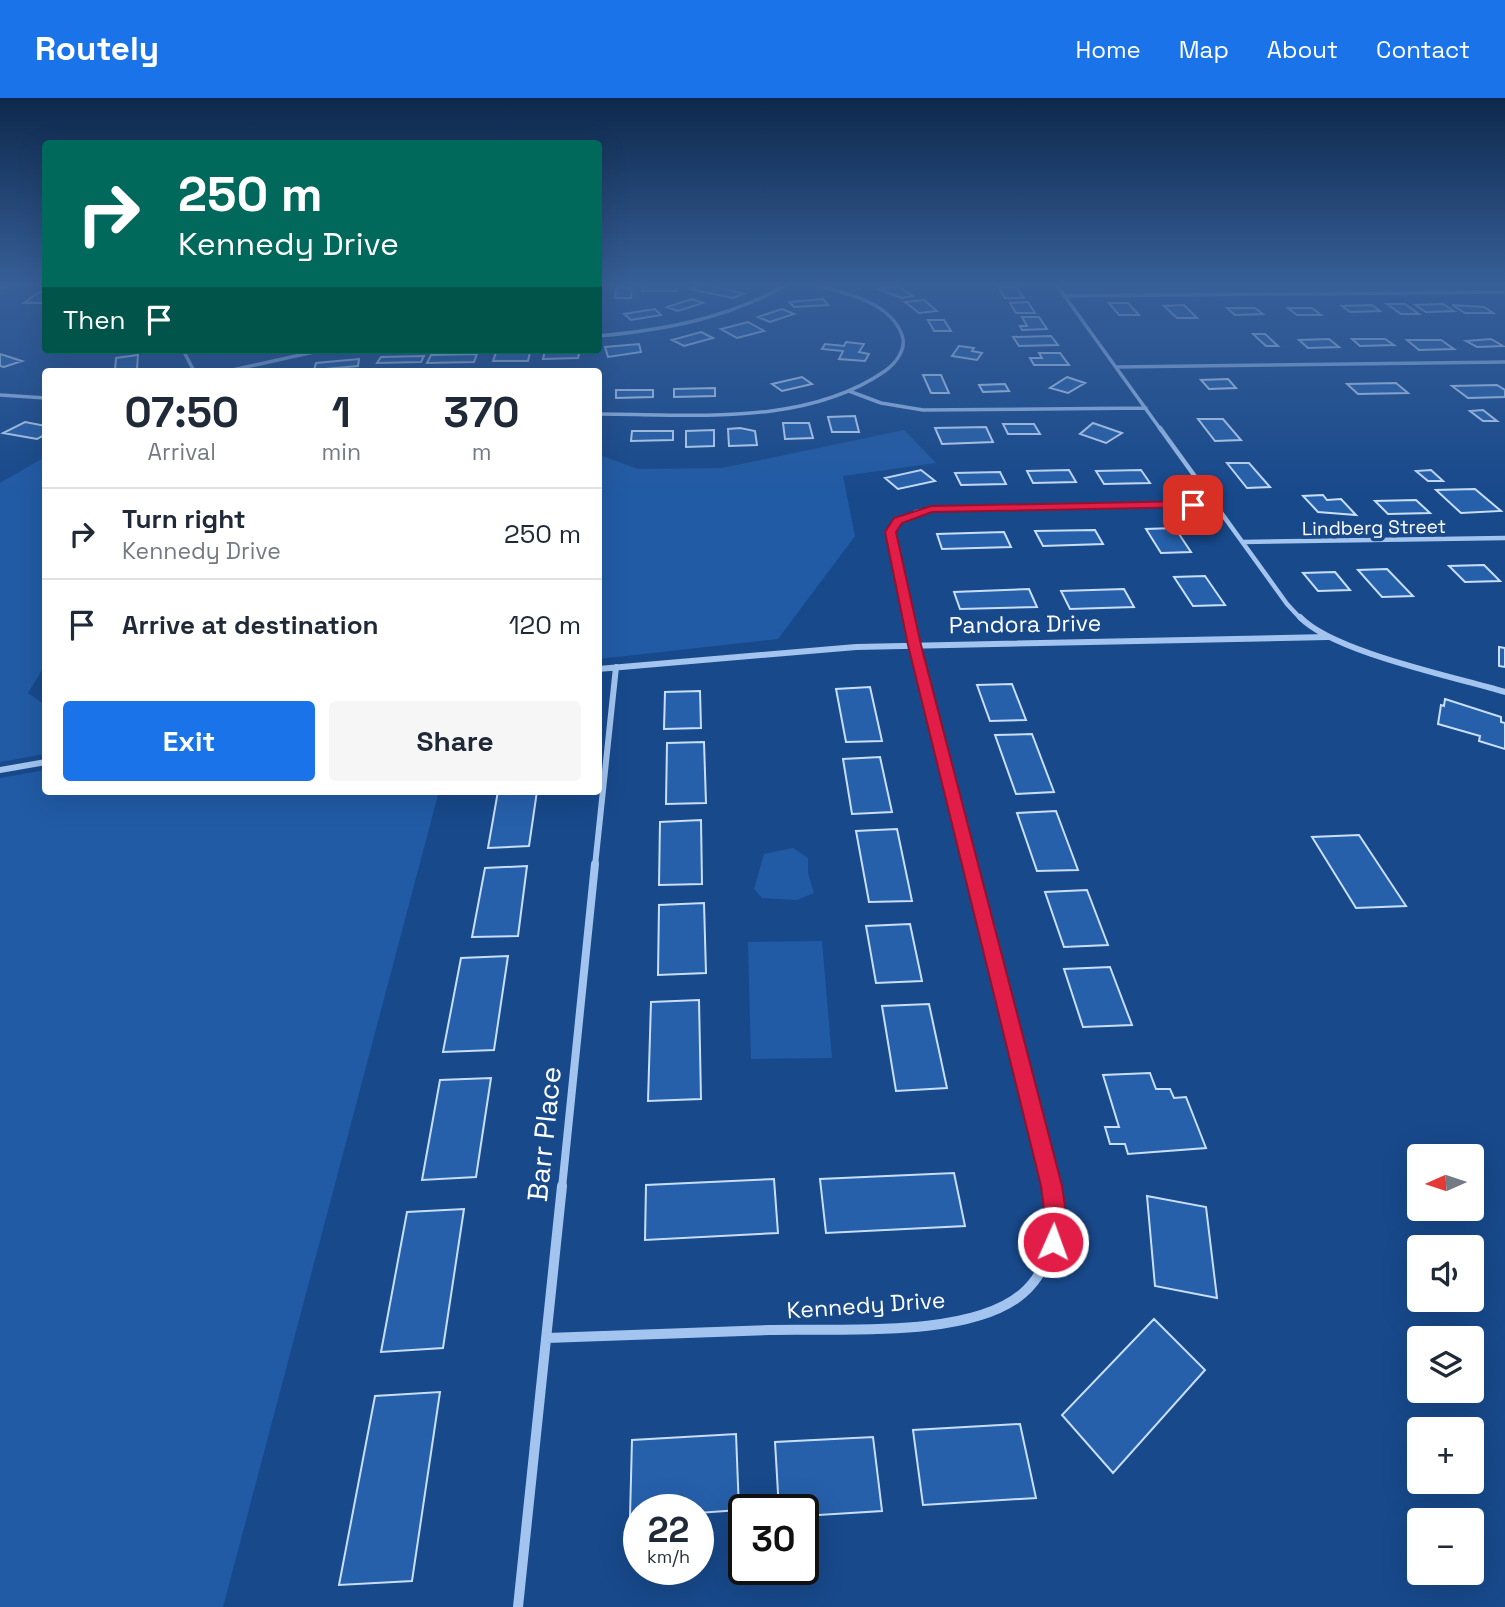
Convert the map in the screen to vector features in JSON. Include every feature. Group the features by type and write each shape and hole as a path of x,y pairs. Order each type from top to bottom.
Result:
{"street":[{"path":"242,368 303,354"},
{"path":"602,414 763,411 802,405 869,383 891,367 900,354"},
{"path":"1108,354 1287,604 1307,625 1328,637 1505,692"},
{"path":"1117,367 1505,362"},
{"path":"849,391 881,403 923,410 1146,408"},
{"path":"0,395 42,398"},
{"name":"Kennedy Drive","path":"546,1338 932,1325 1007,1305 1034,1281 1047,1261 1053,1242 1056,1217 1051,1186 915,645 890,532 898,521 916,512 931,509 1216,504"},
{"name":"Lindberg Street","path":"1243,542 1505,538"},
{"name":"Pandora Drive","path":"602,669 799,650 915,645 1328,637"},
{"name":"Barr Place","path":"518,1607 617,667"},
{"path":"0,770 42,763"}],"shaded area":[{"path":"904,430 936,463 843,476 855,536 778,639 602,659 602,456 638,469 722,468"},
{"path":"42,459 42,670 28,693 42,703 42,755 0,762 0,483"},
{"path":"42,771 42,795 438,795 223,1607 0,1607 0,778"},
{"path":"793,848 808,858 808,873 814,893 797,900 762,898 754,889 764,854"},
{"path":"822,941 832,1058 751,1059 748,942"}],"building":[{"path":"0,354 22,361 4,367 0,366"},
{"path":"477,354 474,362 427,363 431,355"},
{"path":"495,354 529,354 528,361 493,361"},
{"path":"544,354 579,354 578,358 543,359"},
{"path":"841,354 869,354 865,361 839,359"},
{"path":"953,354 981,354 977,360"},
{"path":"1040,354 1061,354 1069,365 1034,365 1030,358 1042,358"},
{"path":"138,355 137,368 115,368 116,358"},
{"path":"424,356 421,362 377,363 381,357"},
{"path":"359,359 358,366 315,368 316,363"},
{"path":"923,375 941,375 949,393 931,393"},
{"path":"802,377 812,384 782,391 772,384"},
{"path":"1067,377 1085,383 1068,393 1050,388"},
{"path":"1228,379 1236,388 1209,389 1201,380"},
{"path":"1396,383 1408,393 1358,394 1347,384"},
{"path":"1005,384 1009,391 983,392 979,385"},
{"path":"1497,385 1505,390 1505,397 1468,398 1452,386"},
{"path":"715,388 715,396 674,397 674,389"},
{"path":"616,390 653,390 653,397 616,398"},
{"path":"1483,410 1497,421 1483,421 1470,411"},
{"path":"855,416 859,432 832,432 828,417"},
{"path":"1198,419 1223,419 1241,440 1215,441"},
{"path":"25,422 42,425 42,436 37,439 3,433"},
{"path":"783,423 809,423 813,438 785,439"},
{"path":"1093,423 1122,433 1106,443 1080,434"},
{"path":"1003,424 1034,424 1040,434 1008,434"},
{"path":"986,427 993,442 942,444 935,428"},
{"path":"728,429 755,431 757,445 729,446"},
{"path":"714,430 714,446 686,447 686,431"},
{"path":"632,431 673,431 673,440 631,441"},
{"path":"1227,463 1249,463 1270,487 1247,488"},
{"path":"921,470 935,481 898,489 885,478"},
{"path":"1069,470 1076,482 1033,483 1027,471"},
{"path":"1141,470 1150,483 1104,484 1096,471"},
{"path":"1431,470 1443,481 1428,481 1416,471"},
{"path":"1000,472 1006,484 961,485 955,473"},
{"path":"1475,489 1501,511 1461,513 1436,490"},
{"path":"1323,495 1327,500 1341,499 1356,515 1318,512 1303,496"},
{"path":"1416,500 1430,513 1388,514 1375,501"},
{"path":"1175,528 1191,552 1161,553 1146,529"},
{"path":"1095,530 1103,544 1043,546 1035,531"},
{"path":"1004,532 1011,547 942,549 937,534"},
{"path":"1484,565 1500,581 1465,582 1449,566"},
{"path":"1387,569 1413,596 1382,597 1358,570"},
{"path":"1335,572 1350,590 1318,591 1303,573"},
{"path":"1205,576 1225,605 1193,606 1174,577"},
{"path":"1029,589 1037,607 960,609 954,592"},
{"path":"1124,589 1134,607 1070,609 1061,591"},
{"path":"1499,647 1505,648 1505,667 1499,666"},
{"path":"1012,684 1026,720 990,721 977,685"},
{"path":"870,687 882,741 846,742 836,689"},
{"path":"700,691 701,728 664,729 665,692"},
{"path":"1445,699 1501,717 1501,722 1505,723 1505,749 1479,741 1480,736 1438,724 1441,705 1444,706"},
{"path":"1032,734 1054,792 1016,794 995,735"},
{"path":"704,742 706,803 666,804 667,743"},
{"path":"880,757 892,812 852,814 843,759"},
{"path":"497,795 536,795 529,846 488,848"},
{"path":"1056,811 1078,870 1037,871 1017,813"},
{"path":"701,820 702,884 659,885 660,822"},
{"path":"897,829 912,901 869,902 856,831"},
{"path":"1359,835 1406,906 1356,908 1312,837"},
{"path":"527,866 518,936 472,937 485,868"},
{"path":"1087,890 1108,945 1064,947 1045,892"},
{"path":"704,903 706,973 658,975 659,905"},
{"path":"910,924 922,981 876,983 866,926"},
{"path":"508,956 494,1050 443,1052 461,958"},
{"path":"1110,967 1132,1025 1083,1027 1064,969"},
{"path":"699,1000 701,1099 648,1101 651,1002"},
{"path":"929,1004 947,1088 896,1091 882,1006"},
{"path":"1150,1073 1156,1089 1170,1089 1174,1098 1186,1097 1206,1148 1128,1154 1125,1144 1110,1144 1105,1127 1119,1127 1103,1075"},
{"path":"491,1078 476,1177 422,1180 440,1080"},
{"path":"954,1173 965,1226 826,1233 820,1179"},
{"path":"774,1179 778,1233 645,1240 646,1185"},
{"path":"1147,1196 1206,1207 1217,1298 1155,1286"},
{"path":"464,1209 443,1348 381,1352 407,1212"},
{"path":"1154,1319 1205,1370 1113,1473 1062,1415"},
{"path":"440,1392 412,1581 339,1585 375,1396"},
{"path":"1020,1424 1036,1498 923,1505 913,1430"},
{"path":"736,1434 738,1494 728,1494 728,1511 714,1512 714,1494 631,1494 632,1440"},
{"path":"873,1437 882,1511 819,1515 819,1494 778,1494 775,1442"}],"route":[{"path":"1053,1242 1056,1217 1051,1186 915,645 890,532 898,521 916,512 931,509 1193,505"}]}
